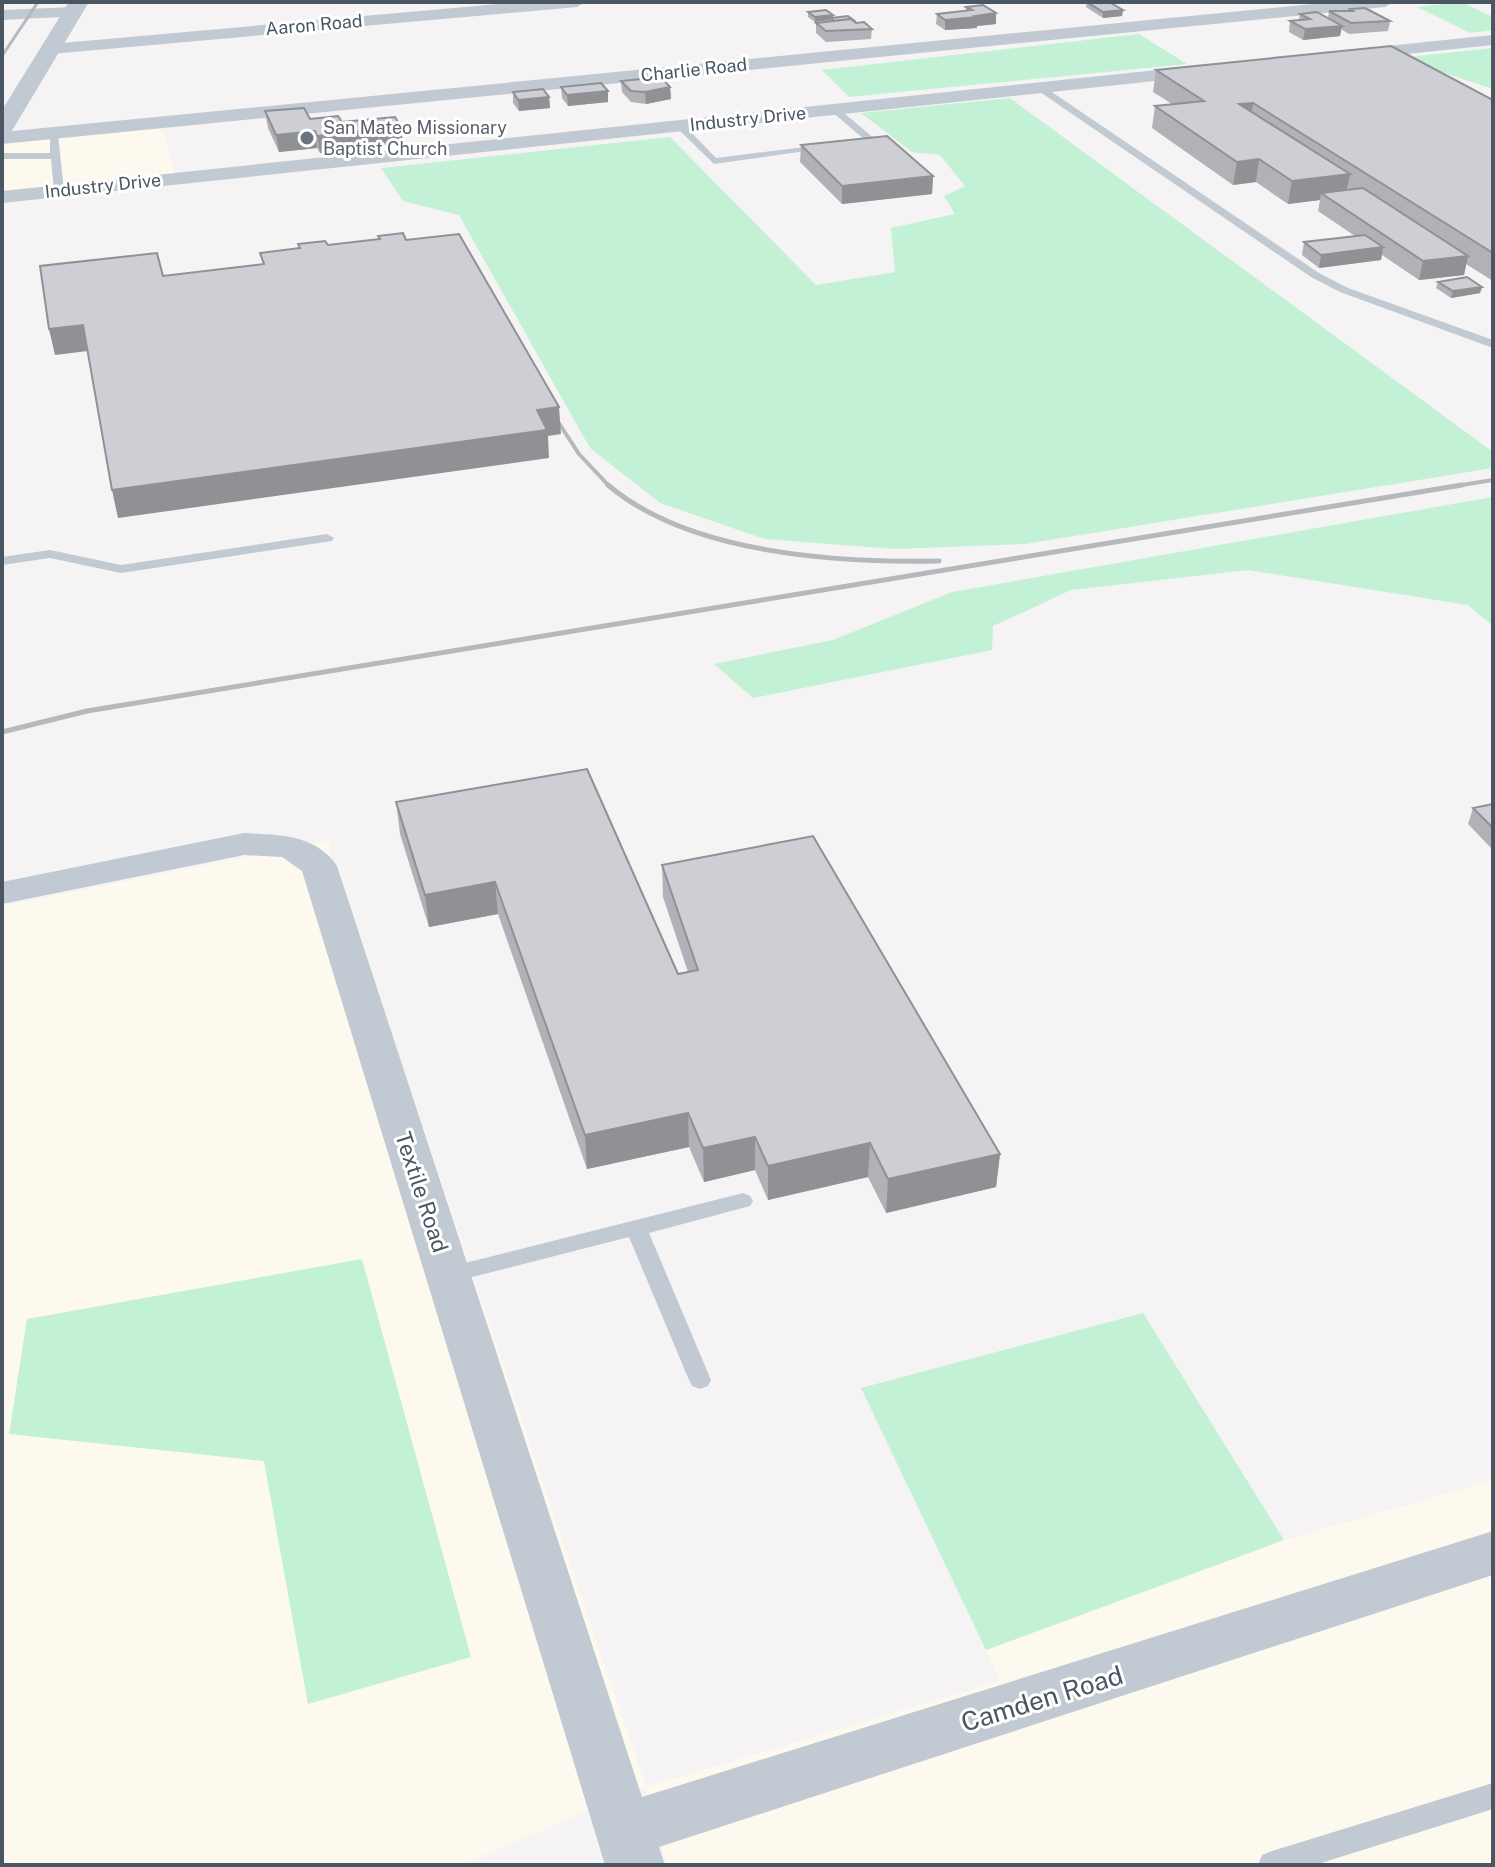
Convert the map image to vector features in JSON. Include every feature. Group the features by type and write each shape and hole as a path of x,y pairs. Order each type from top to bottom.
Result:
{"street":[{"name":"Aaron Road","path":"51,49 577,2"},
{"name":"Charlie Road","path":"2,138 1385,2"},
{"path":"2,129 76,7"},
{"path":"2,15 76,7"},
{"path":"1153,9 1176,23"},
{"path":"1324,58 1493,40"},
{"name":"Industry Drive","path":"2,197 1229,68"},
{"name":"Textile Road","path":"2,893 244,844 273,844 306,854 319,866 630,1848"},
{"name":"Camden Road","path":"630,1848 1207,1647 1493,1553"}],"lane":[{"path":"1356,55 1380,63"},
{"path":"1040,88 1315,275 1344,290 1493,344"},
{"path":"834,109 873,142 848,145"},
{"path":"680,126 714,161 835,147"},
{"path":"53,134 59,191"},
{"path":"2,156 53,156"},
{"path":"2,561 50,554 121,569 327,538"},
{"path":"449,1275 743,1201"},
{"path":"636,1228 700,1380"},
{"path":"1272,1865 1493,1796"}],"shaded area":[{"path":"161,125 176,176 2,193 5,141"},
{"path":"329,840 330,853 646,1787 1000,1681 986,1650 1284,1540 1493,1480 1493,1865 667,1865 645,1787 461,1865 2,1865 2,906","holes":["264,1461 471,1657 308,1704"]}],"green space":[{"path":"1461,2 1493,17 1493,30 1470,33 1417,7"},
{"path":"1139,34 1187,64 849,97 822,70"},
{"path":"1493,48 1493,89 1399,58"},
{"path":"1010,98 1493,452 1493,468 1025,544 894,549 765,539 660,503 590,448 459,215 403,201 381,168 670,137 816,285 895,272 891,228 955,214 944,196 965,186 940,155 912,152 861,113"},
{"path":"1493,497 1493,626 1468,605 1248,570 1071,590 993,626 992,650 753,698 714,664 833,640 952,592"},
{"path":"362,1259 471,1657 308,1704 264,1461 9,1434 27,1319"},
{"path":"1143,1313 1284,1540 986,1650 861,1388"}],"building":[{"path":"1087,2 1109,2 1123,10 1103,12"},
{"path":"983,5 996,13 945,20 937,14 972,10 966,7"},
{"path":"1365,8 1390,21 1351,23 1329,11 1353,11 1350,9"},
{"path":"826,10 833,15 815,17 808,12"},
{"path":"1317,12 1342,26 1305,29 1290,21 1310,19 1300,14"},
{"path":"848,16 856,22 851,19 834,21 831,18"},
{"path":"851,19 856,23 864,22 872,29 826,31 816,23"},
{"path":"1391,46 1493,100 1493,253 1253,103 1239,104 1350,174 1292,181 1259,159 1237,162 1155,106 1204,101 1156,70"},
{"path":"661,77 670,87 645,92 631,91 621,81"},
{"path":"601,83 608,91 567,95 561,87"},
{"path":"543,89 549,97 518,100 513,92"},
{"path":"304,108 310,119 338,116 342,122 395,117 401,127 317,136 315,131 276,135 265,111"},
{"path":"887,136 933,176 842,186 801,145"},
{"path":"1363,188 1468,256 1423,261 1321,193"},
{"path":"403,233 406,240 459,234 559,407 537,410 547,430 112,490 83,325 49,329 40,266 157,253 163,276 264,264 260,253 300,248 298,244 325,241 328,245"},
{"path":"1365,235 1383,247 1321,255 1304,242"},
{"path":"1467,277 1482,287 1453,291 1438,282"},
{"path":"587,769 678,974 698,970 662,865 813,836 1000,1154 888,1179 870,1143 768,1166 755,1137 703,1148 688,1113 585,1135 495,882 425,895 396,802"},
{"path":"1493,804 1493,828 1473,808"}],"railway":[{"path":"2,56 38,2"},
{"path":"549,408 579,454 608,485"},
{"path":"1449,487 1493,480"},
{"path":"608,485 641,508 721,540 811,556 939,561"},
{"path":"2,732 87,711 1462,485"}],"place":[{"name":"San Mateo Missionary Baptist Church","path":"307,138"}]}
